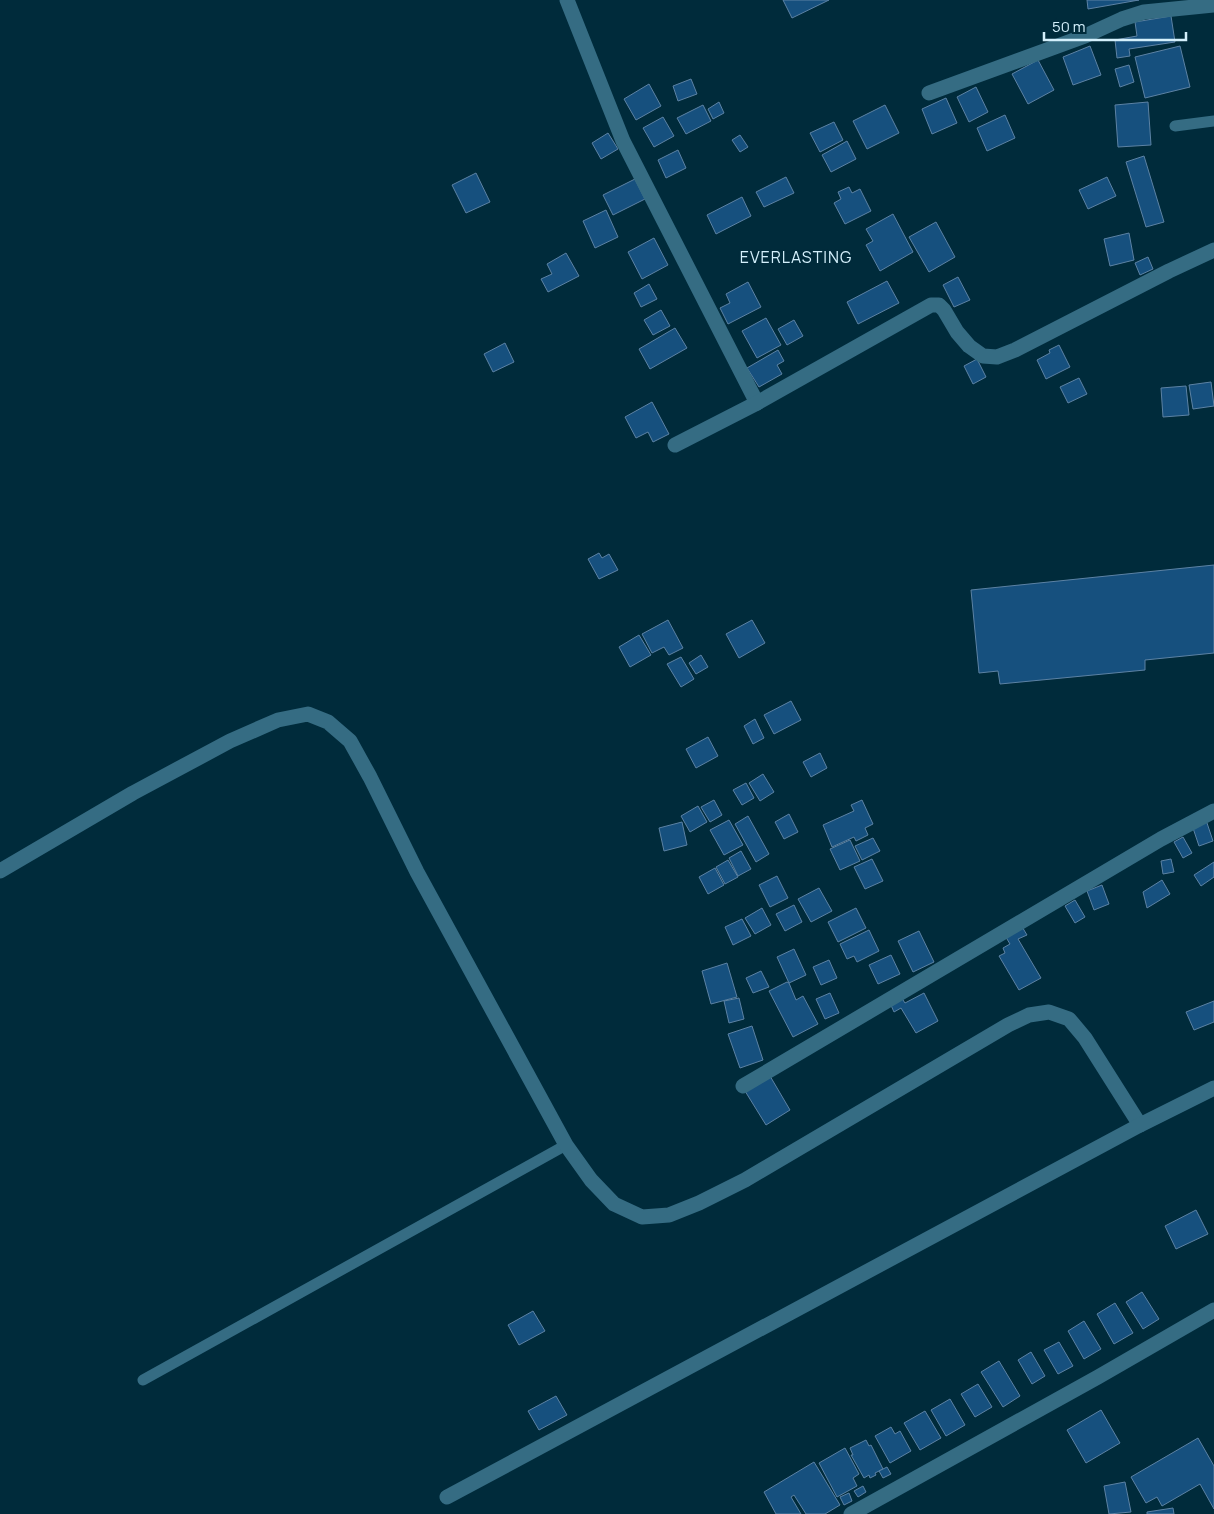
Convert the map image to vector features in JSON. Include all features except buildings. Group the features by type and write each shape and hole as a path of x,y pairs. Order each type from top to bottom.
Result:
{"street":[{"path":"567,0 624,141 756,403"},
{"path":"929,93 1085,36 1122,18 1144,12 1214,5"},
{"path":"675,446 931,305 939,305 944,310 956,332 968,346 983,356 997,357 1015,350 1214,250"},
{"path":"0,871 141,789 230,741 278,720 308,714 328,722 350,742 370,777 417,872 566,1145 591,1180 614,1204 642,1217 669,1215 699,1203 745,1180 1008,1025 1029,1015 1048,1012 1069,1019 1085,1038 1140,1125"},
{"path":"743,1086 1161,838 1214,811"},
{"path":"447,1497 1140,1125 1214,1088"},
{"path":"851,1514 1098,1377 1214,1310"}],"lane":[{"path":"1176,126 1214,121"},
{"path":"143,1380 566,1145"}],"district":[{"name":"EVERLASTING","path":"796,257"}]}
